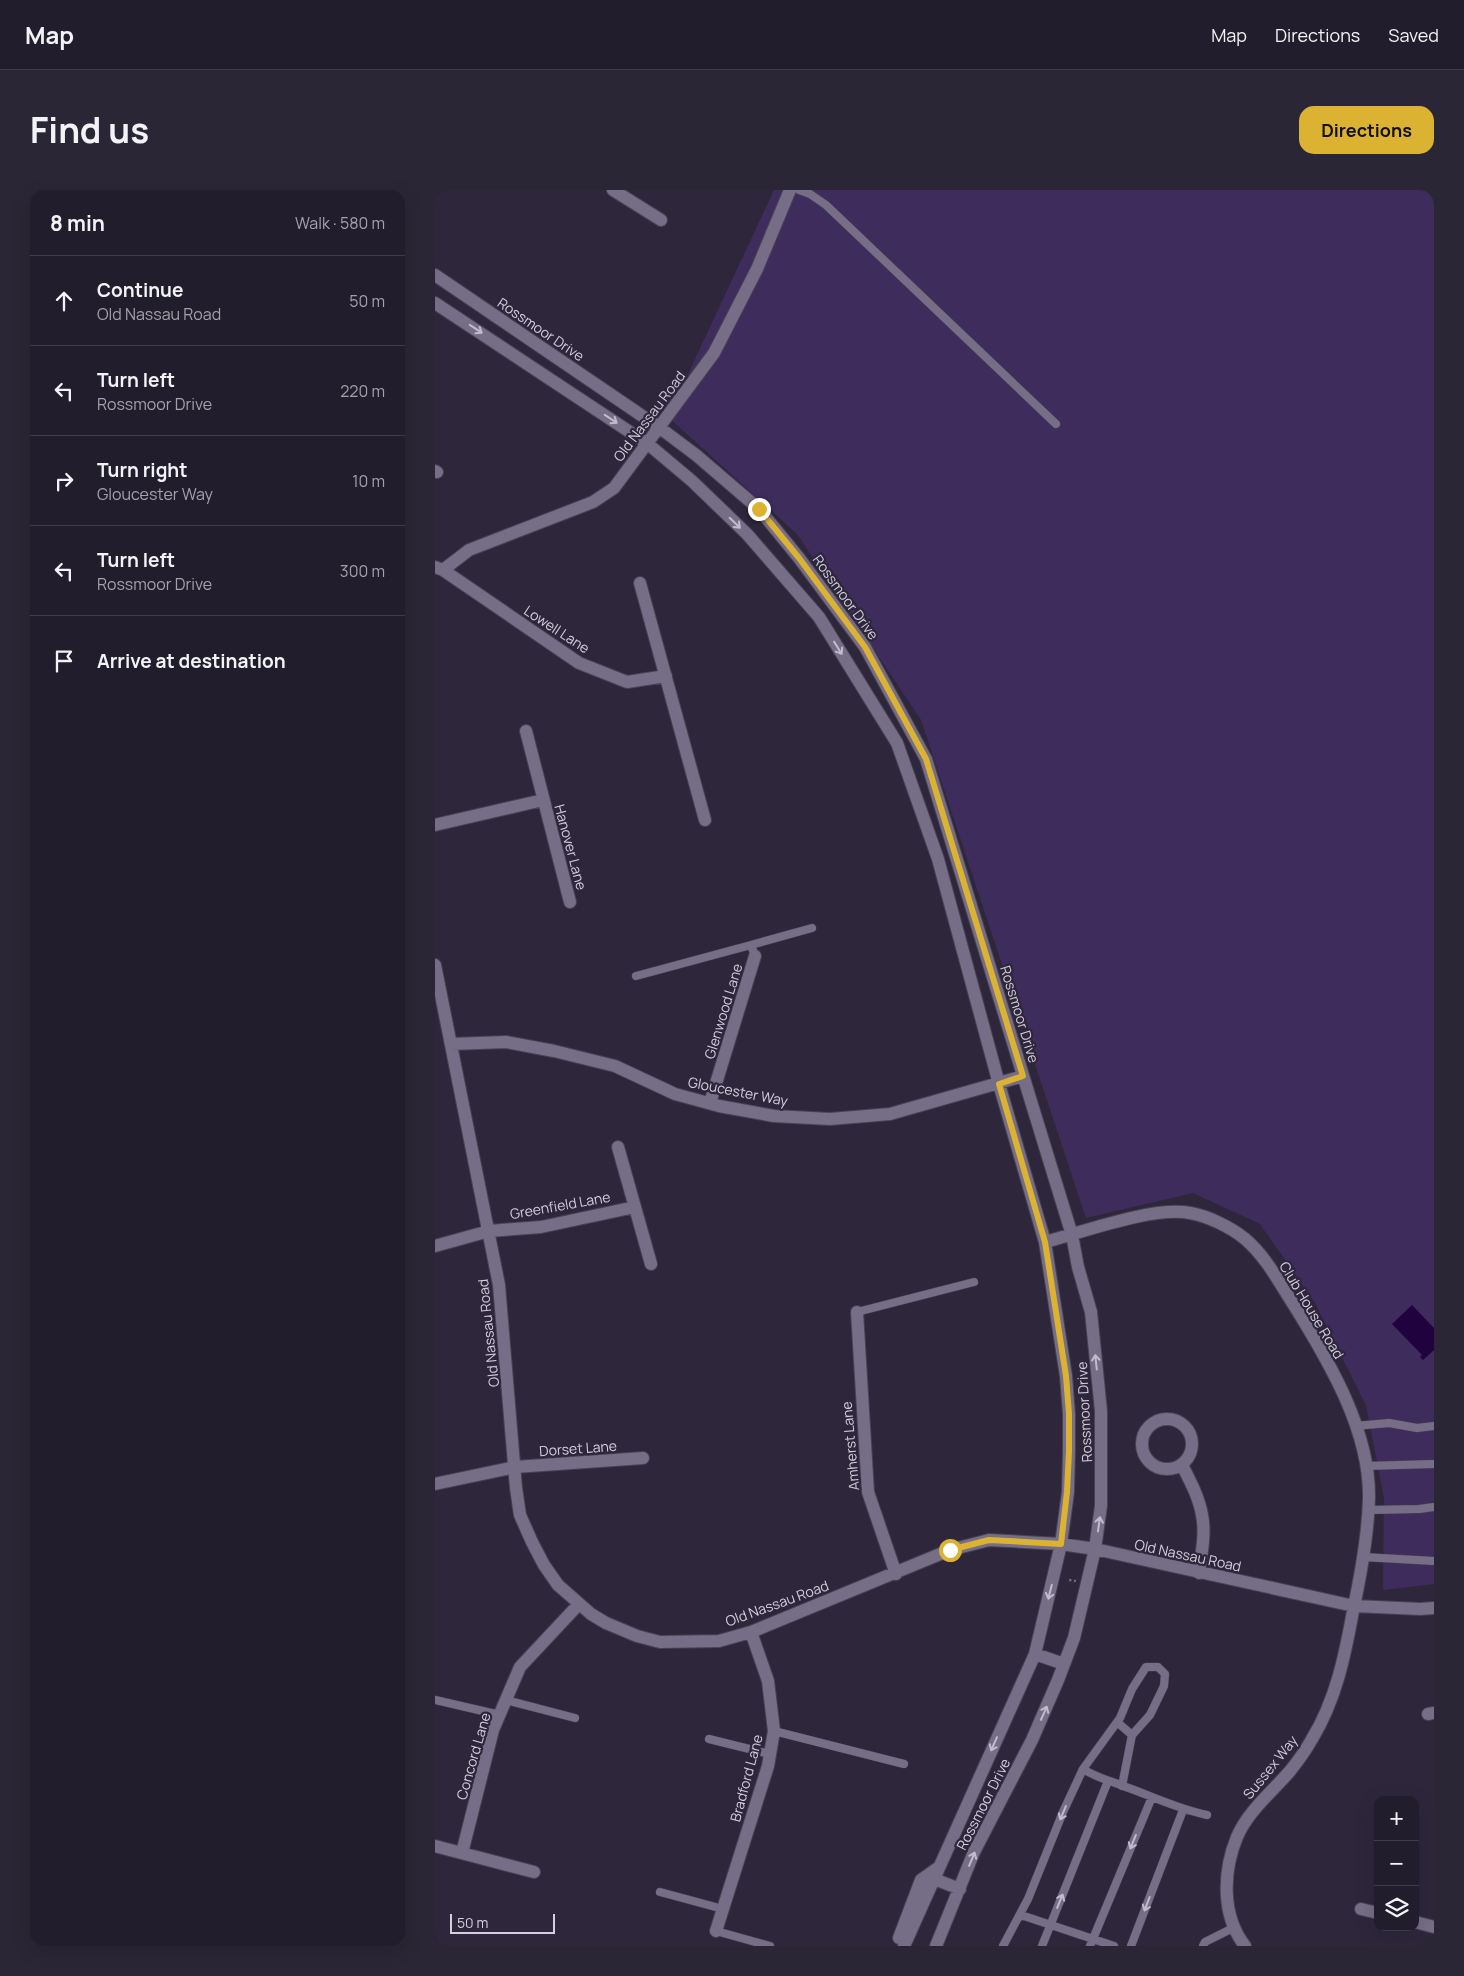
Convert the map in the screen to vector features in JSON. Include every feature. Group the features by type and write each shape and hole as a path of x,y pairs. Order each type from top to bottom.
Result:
{"street":[{"path":"613,190 661,220"},
{"name":"Old Nassau Road","path":"439,569 469,550 593,502 614,488 714,353 757,269 790,190"},
{"name":"Rossmoor Drive","path":"435,275 660,428 696,455 759,509 799,558 865,647 926,759 1072,1235 1078,1267 1091,1312 1101,1411 1101,1506 1095,1549 1074,1638 1065,1664 1032,1740 975,1852 937,1946"},
{"name":"Rossmoor Drive","path":"435,302 648,444 747,534 819,616 897,742 938,860 999,1084 1045,1242 1062,1346 1069,1414 1067,1492 1061,1544 1035,1654 904,1946"},
{"name":"Lowell Lane","path":"439,569 579,663 627,682 666,676"},
{"path":"640,583 705,820"},
{"name":"Hanover Lane","path":"526,731 570,902"},
{"name":"Hanover Lane","path":"435,826 543,800"},
{"name":"Glenwood Lane","path":"710,1103 753,950"},
{"name":"Old Nassau Road","path":"435,965 499,1285 520,1515 544,1565 558,1584 579,1604 606,1623 637,1636 660,1642 719,1641 751,1632 896,1574 950,1550 989,1540 1061,1544 1095,1549 1355,1606 1434,1608"},
{"name":"Gloucester Way","path":"451,1044 506,1042 554,1052 615,1066 675,1094 774,1116 830,1119 890,1114 1023,1076"},
{"name":"Greenfield Lane","path":"618,1147 651,1264"},
{"name":"Greenfield Lane","path":"435,1246 489,1231 541,1226 635,1207"},
{"name":"Club House Road","path":"1045,1242 1152,1214 1190,1213 1219,1223 1244,1239 1267,1262 1349,1403 1355,1426 1365,1466 1369,1496 1363,1557 1355,1606"},
{"name":"Amherst Lane","path":"857,1312 868,1492 896,1574"},
{"path":"1170,1419 1180,1422 1190,1434 1192,1450 1182,1465 1173,1469 1162,1469 1152,1465 1147,1459 1143,1452 1142,1439 1147,1429 1155,1422 1170,1419"},
{"name":"Dorset Lane","path":"435,1484 515,1467 643,1458"},
{"path":"1182,1465 1195,1490 1203,1516 1203,1543 1199,1573"},
{"name":"Concord Lane","path":"462,1852 493,1730 520,1667 579,1604"},
{"name":"Sussex Way","path":"1245,1946 1235,1927 1227,1902 1227,1866 1237,1836 1246,1821 1291,1770 1313,1738 1331,1700 1345,1654 1355,1606"},
{"name":"Bradford Lane","path":"716,1931 770,1754 774,1731 768,1681 751,1632"},
{"path":"1035,1654 1065,1664"},
{"path":"435,1846 534,1872"},
{"path":"898,1946 899,1938 921,1880 936,1873 959,1889"},
{"path":"1361,1909 1374,1912"},
{"path":"1419,1923 1434,1927"}],"lane":[{"path":"799,190 810,194 826,205 1056,424"},
{"path":"637,976 753,950 812,928"},
{"path":"857,1312 974,1282"},
{"path":"1355,1426 1389,1423 1417,1428 1434,1426"},
{"path":"1365,1466 1434,1464"},
{"path":"1368,1510 1434,1507"},
{"path":"1363,1557 1434,1561"},
{"path":"1003,1946 1021,1915 1063,1812 1083,1769 1117,1722 1131,1689 1146,1667 1158,1668 1165,1674 1164,1686 1150,1715 1132,1735 1123,1786"},
{"path":"435,1700 500,1715"},
{"path":"506,1700 575,1718"},
{"path":"1117,1722 1132,1735"},
{"path":"774,1731 904,1764"},
{"path":"709,1739 770,1754"},
{"path":"1083,1769 1094,1776 1183,1810 1207,1815"},
{"path":"1041,1946 1108,1781"},
{"path":"1092,1943 1152,1798"},
{"path":"1131,1946 1183,1810"},
{"path":"660,1892 723,1910"},
{"path":"1021,1915 1092,1943 1114,1946"},
{"path":"1203,1946 1205,1942 1235,1927"},
{"path":"716,1931 770,1946"}],"shaded area":[{"path":"774,190 1434,190 1434,1584 1383,1590 1384,1498 1366,1405 1315,1303 1260,1224 1193,1193 1086,1218 921,720 797,534 668,417"},
{"path":"1412,1305 1434,1328 1434,1350 1423,1360 1420,1357 1422,1355 1392,1324"}],"route":[{"path":"759,509 799,558 865,647 926,759 1023,1076 999,1084 1045,1242 1066,1376 1069,1451 1067,1492 1061,1544 989,1540 950,1550"}]}
